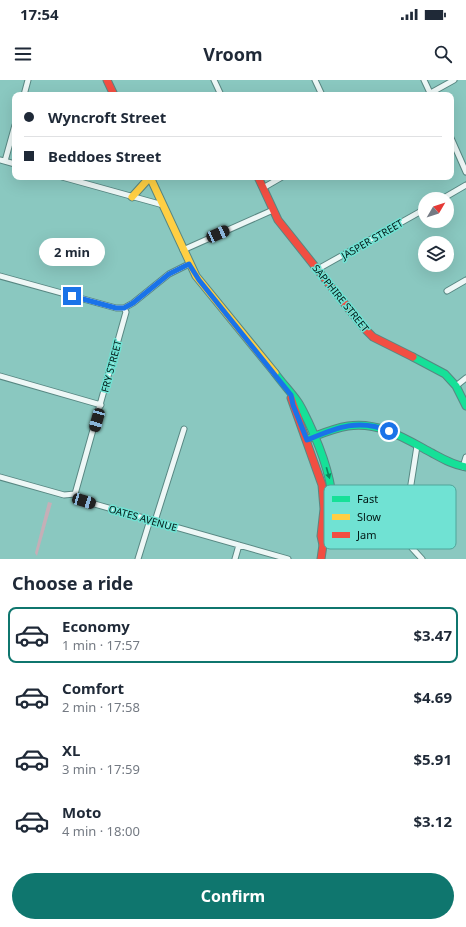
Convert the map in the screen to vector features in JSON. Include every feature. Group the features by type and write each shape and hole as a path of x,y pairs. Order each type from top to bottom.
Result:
{"main road":[{"path":"107,80 113,92"},
{"path":"132,197 148,180"},
{"path":"151,180 189,264 199,280 301,408 315,436 329,474 331,485"},
{"name":"SAPPHIRE STREET","path":"259,180 278,220 364,328 373,337 444,374 456,386 466,406"},
{"path":"291,395 293,405 320,477 323,493 324,509 321,536 323,546 321,559"},
{"path":"307,440 315,436 348,426 364,424 382,428 452,464 465,467"}],"street":[{"path":"25,92 28,80"},
{"path":"214,80 220,92"},
{"path":"315,80 321,92"},
{"path":"424,80 429,92"},
{"path":"433,92 454,80"},
{"path":"12,134 2,160 12,163"},
{"path":"454,145 466,172"},
{"path":"72,180 163,205"},
{"path":"263,188 277,180"},
{"path":"454,192 466,185"},
{"path":"183,250 273,210"},
{"name":"JASPER STREET","path":"318,270 418,213"},
{"path":"0,276 116,308 124,308 133,303 169,274 189,264"},
{"path":"447,291 466,280"},
{"name":"FRY STREET","path":"75,494 126,312 124,308"},
{"path":"0,376 101,405"},
{"path":"456,386 466,378"},
{"path":"138,559 184,430"},
{"path":"411,485 417,446"},
{"path":"465,467 466,457"},
{"name":"OATES AVENUE","path":"0,477 64,495 75,494 84,501 288,559"},
{"path":"235,559 239,545"},
{"path":"413,549 418,558"}],"shaded area":[{"path":"48,502 52,503 37,556 35,553"}],"traffic: fast":[{"path":"413,357 445,374 456,386 466,406"},
{"path":"275,373 295,398 308,421 326,466 330,485"},
{"path":"310,438 348,426 371,426 392,432 448,462 466,467"}],"traffic: slow":[{"path":"132,197 147,180"},
{"path":"151,180 196,276 275,373"}],"traffic: jam":[{"path":"107,80 113,92"},
{"path":"259,180 278,220 364,328 373,337 413,357"},
{"path":"291,398 322,485 324,509 321,536 323,545 321,559"}],"route":[{"path":"72,296 116,308 124,308 133,303 169,274 189,264 199,280 291,395 293,405 307,440 331,430 354,425 364,424 376,426 389,431"}]}
